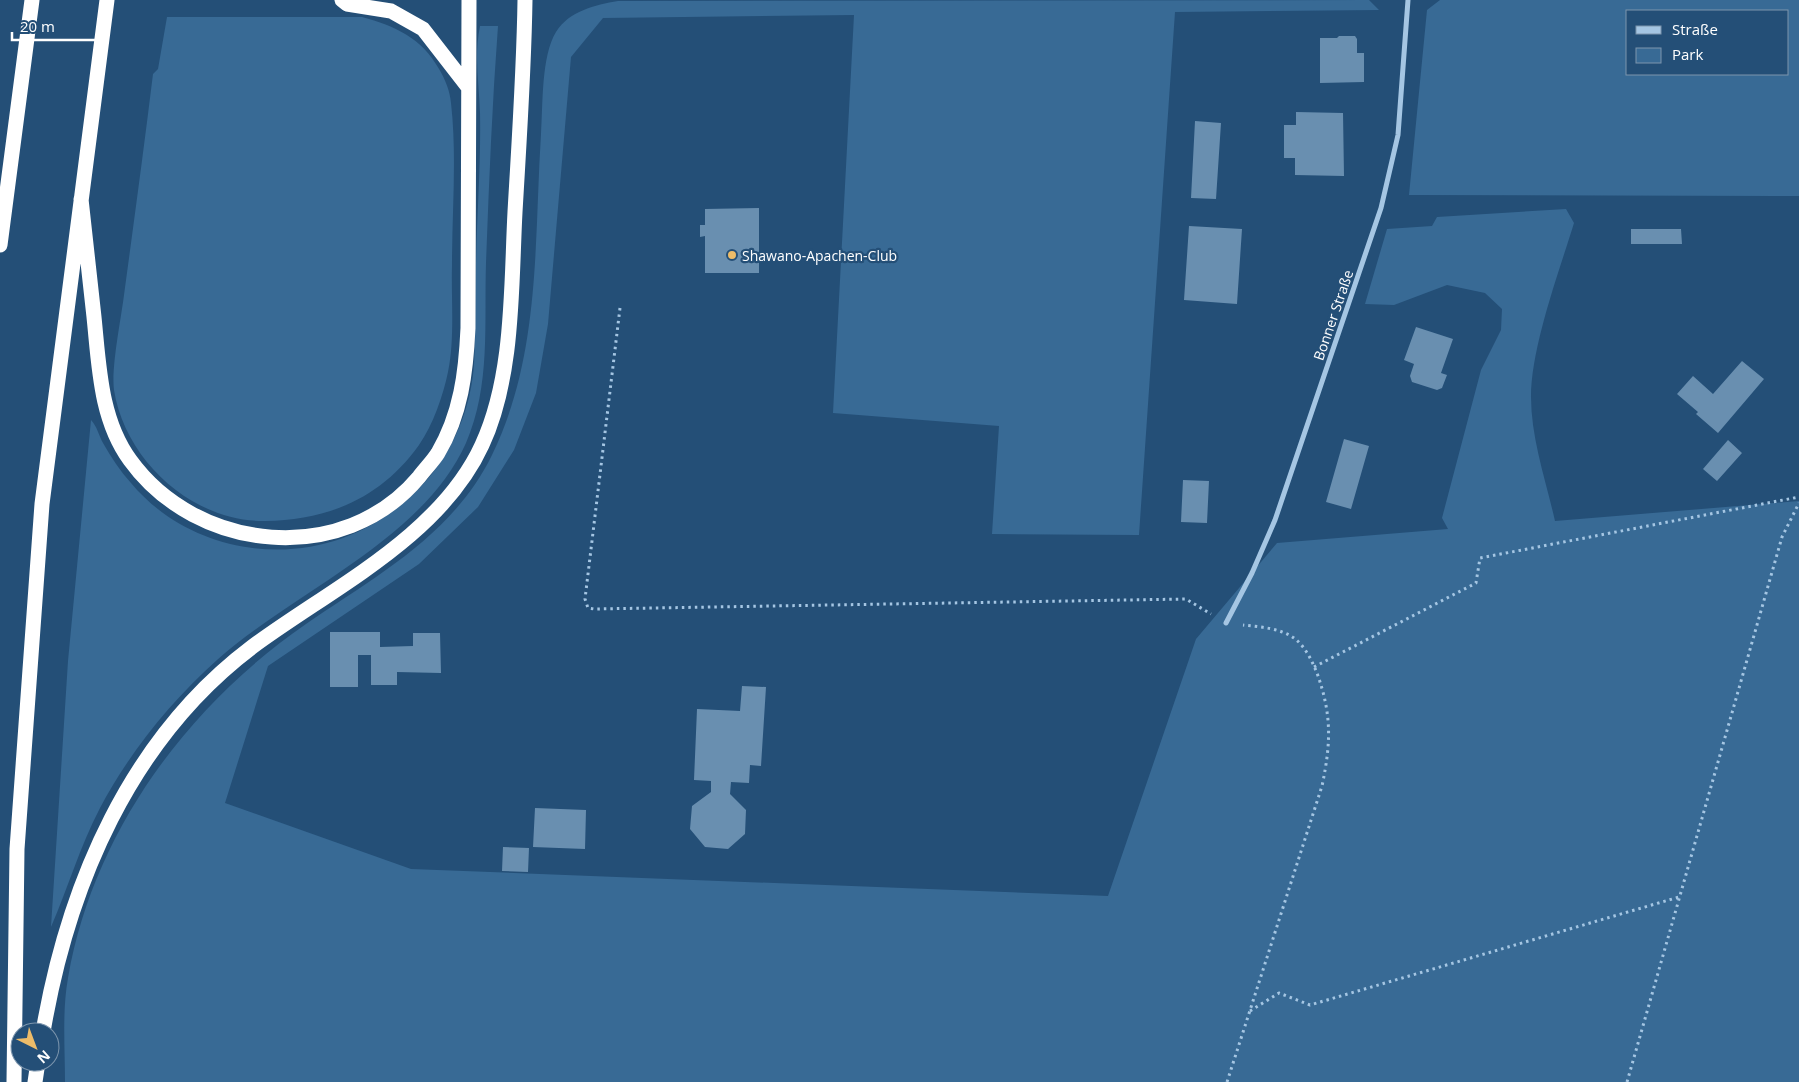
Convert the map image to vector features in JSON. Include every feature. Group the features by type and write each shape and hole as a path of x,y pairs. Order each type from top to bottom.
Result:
{"highway":[{"path":"0,240 32,0"},
{"path":"14,1082 17,849 41,514 107,0"},
{"path":"342,0 347,4 391,11 423,29 468,87"},
{"path":"81,199 103,398 116,435 130,460 155,488 185,511 222,529 262,538 304,536 344,529 376,514 408,490 438,454 455,418 465,376 468,328 469,0"},
{"path":"45,1022 51,985 71,911 95,849 130,783 167,731 206,688 250,649 400,544 433,515 462,481 482,445 498,397 510,323 525,0"}],"street":[{"name":"Bonner Straße","path":"1226,623 1256,564 1275,520 1381,208 1398,135 1408,0"}],"path":[{"path":"620,308 585,599 588,608 1186,600 1226,623 1264,627 1295,639 1307,652 1326,698 1330,727 1328,756 1322,786 1227,1082"},
{"path":"1314,666 1476,583 1480,558 1799,497"},
{"path":"1627,1082 1782,537 1799,503"},
{"path":"1250,1012 1279,993 1310,1005 1679,897"}],"green space":[{"path":"1369,0 1379,10 1175,12 1139,535 992,534 999,426 833,413 854,15 603,18 571,57 548,324 536,393 514,450 478,507 419,564 268,666 225,803 411,869 1108,896 1196,639 1277,543 1448,529 1442,518 1481,370 1501,330 1502,309 1485,293 1447,285 1394,305 1365,304 1387,229 1432,226 1437,217 1566,209 1574,223 1541,333 1532,377 1531,397 1536,444 1555,521 1799,501 1799,1082 65,1082 64,1016 66,991 81,925 99,873 123,824 152,777 185,734 222,694 263,657 306,624 411,552 434,531 476,483 492,455 508,417 519,378 527,338 535,257 545,67 551,42 561,25 568,19 583,10 618,1"},
{"path":"1440,0 1799,0 1799,196 1409,195 1427,10"},
{"path":"167,17 362,17 396,29 416,41 432,58 448,90 451,103 454,143 452,332 450,359 443,391 429,429 404,463 388,479 370,492 332,510 288,520 265,521 238,519 212,511 188,498 166,482 147,462 132,440 121,416 113,381 115,357 153,74 158,69"},
{"path":"480,26 498,26 488,204 485,354 479,399 466,443 446,478 419,509 388,537 248,635 217,660 167,710 124,767 100,808 86,837 51,927 68,661 91,420 119,469 152,504 175,521 201,534 228,544 257,549 315,546 343,538 370,526 416,492 434,471 450,447 462,421 470,394 474,365 480,132 477,59"}],"building":[{"path":"1339,36 1355,36 1357,39 1357,53 1364,53 1364,82 1320,83 1320,38 1337,38"},
{"path":"1296,112 1343,113 1344,176 1295,175 1295,158 1284,158 1284,125 1296,125"},
{"path":"1195,121 1221,123 1216,199 1191,198"},
{"name":"Shawano-Apachen-Club","path":"759,208 759,273 705,273 705,236 700,237 700,225 705,225 705,209"},
{"path":"1189,226 1242,229 1237,304 1184,300"},
{"path":"1631,229 1681,229 1682,244 1631,244"},
{"path":"1416,327 1453,339 1441,373 1447,375 1442,388 1437,390 1412,382 1410,376 1414,364 1404,360"},
{"path":"1742,361 1764,379 1718,433 1677,394 1693,376 1713,394"},
{"path":"1344,439 1369,446 1351,509 1326,502"},
{"path":"1728,440 1742,453 1717,481 1703,469"},
{"path":"1183,480 1209,481 1207,523 1181,522"},
{"path":"330,632 380,632 380,647 413,646 413,633 440,633 441,673 397,672 397,685 371,685 371,655 358,655 358,687 330,687"},
{"path":"742,686 766,687 761,766 750,765 749,783 731,782 730,794 746,810 745,834 728,849 705,847 690,829 692,806 711,792 711,781 694,780 697,709 740,711"},
{"path":"535,808 586,810 585,849 533,847"},
{"path":"503,847 529,848 528,872 502,871"}],"place":[{"name":"Shawano-Apachen-Club","path":"732,255"}]}
